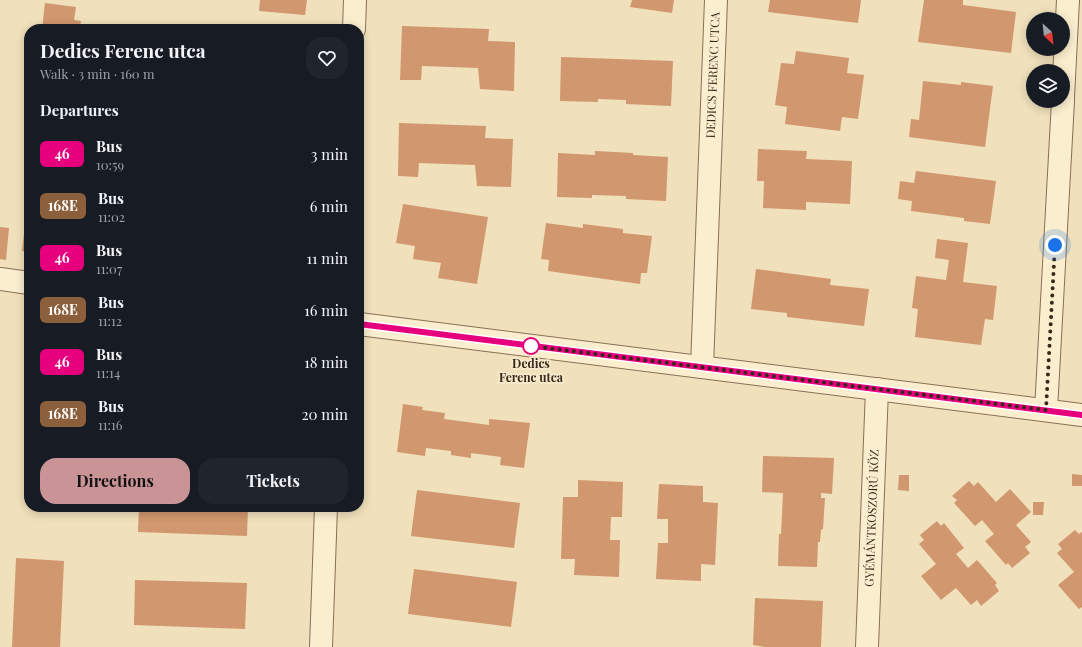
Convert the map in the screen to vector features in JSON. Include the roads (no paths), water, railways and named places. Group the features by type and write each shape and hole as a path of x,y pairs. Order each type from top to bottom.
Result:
{"street":[{"path":"354,24 355,0"},
{"name":"DEDICS FERENC UTCA","path":"702,367 716,0"},
{"path":"1065,64 1068,0"},
{"path":"1046,410 1063,108"},
{"path":"0,279 24,282"},
{"path":"364,325 1082,415"},
{"name":"GYÉMÁNTKOSZORÚ KÖZ","path":"867,647 877,389"},
{"path":"321,647 326,512"}],"place":[{"name":"Dedics Ferenc utca","path":"531,346"}]}
